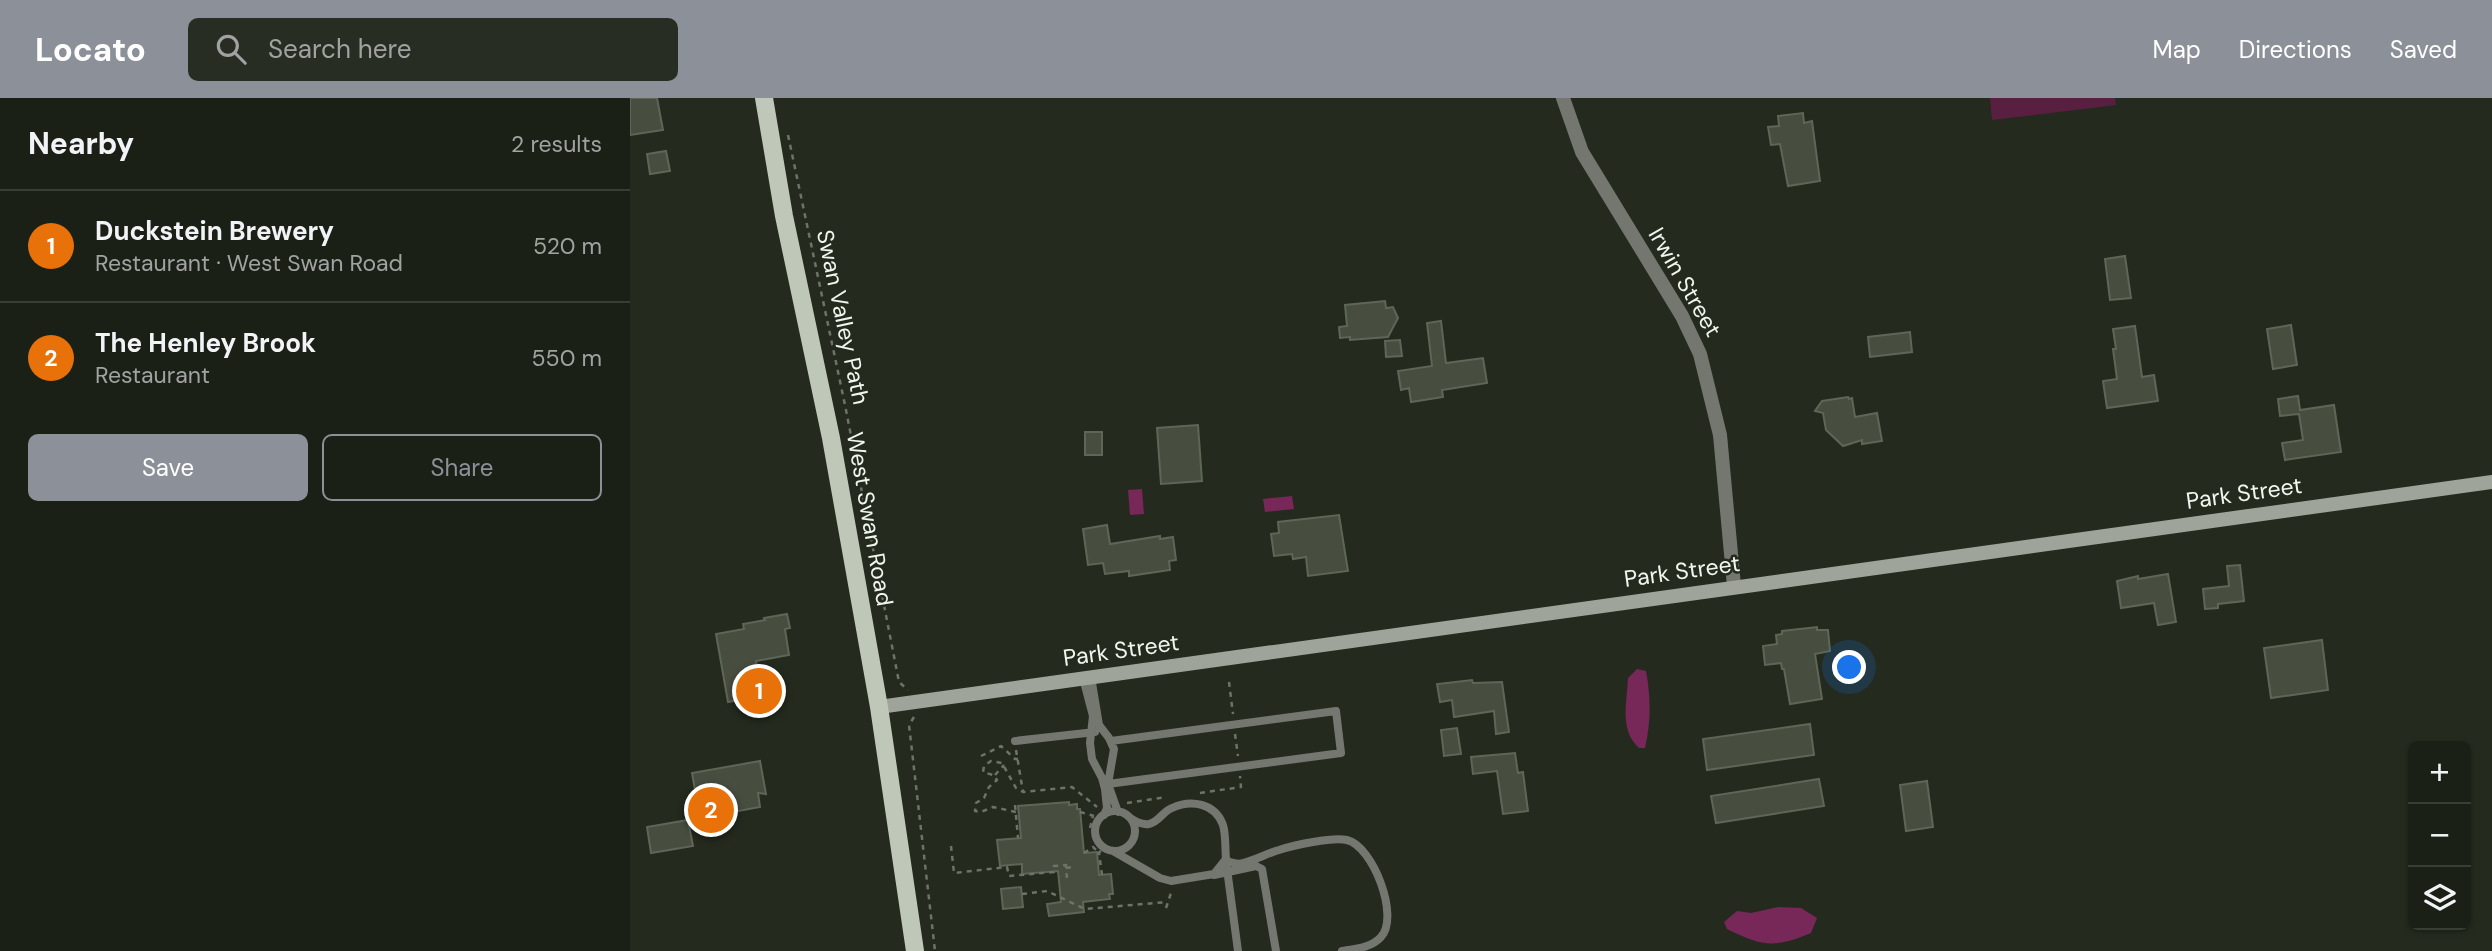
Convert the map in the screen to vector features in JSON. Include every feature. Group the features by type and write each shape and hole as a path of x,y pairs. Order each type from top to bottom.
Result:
{"main road":[{"name":"West Swan Road","path":"764,98 784,216 831,438 879,707 915,951"}],"street":[{"name":"Irwin Street","path":"1563,98 1582,152 1682,316 1700,354 1720,435 1734,586"},
{"name":"Park Street","path":"879,707 2492,482"}],"lane":[{"path":"1087,677 1097,731 1090,743 1091,759 1118,812"},
{"path":"1106,784 1341,753 1336,711 1111,741"},
{"path":"1015,741 1097,731 1111,741 1114,755 1106,784 1107,808 1099,817 1096,832 1101,850 1126,848 1134,837 1134,824 1129,817"},
{"path":"1099,817 1118,812 1139,823 1148,824 1173,807 1189,803 1202,804 1212,810 1223,827 1238,951"},
{"path":"1226,859 1238,864 1297,846 1345,839 1363,849 1377,873 1386,904 1387,925 1384,933 1372,944 1342,951"},
{"path":"1113,850 1160,878 1176,881 1256,866 1262,869 1276,951"},
{"path":"1208,877 1220,868 1226,859"}],"path":[{"name":"Swan Valley Path","path":"786,127 843,393 899,682 907,687 914,718 909,725 935,951"},
{"path":"981,756 1000,746 1018,759"},
{"path":"1016,812 993,807 979,812 974,810 976,803 986,796 989,786 996,782 997,778 983,772 986,763 995,761 1004,765 1016,788 1023,792"},
{"path":"993,775 1001,771 1004,765"},
{"path":"1036,790 1037,796"},
{"path":"1015,805 1018,838"},
{"path":"1080,812 1099,817 1090,828"},
{"path":"951,846 954,873 1007,867 1009,876 1054,872 1054,866 1066,865 1067,878"},
{"path":"1084,853 1093,847 1101,850 1102,875"},
{"path":"1066,868 1072,867"},
{"path":"1166,908 1176,881"},
{"path":"1022,894 1047,891 1085,909 1167,902"}],"shaded area":[{"path":"1990,98 2115,98 2116,105 1992,120"},
{"path":"1142,489 1144,514 1130,515 1128,490"},
{"path":"1292,496 1294,509 1265,512 1263,499"},
{"path":"1637,669 1646,671 1649,691 1645,748 1639,748 1633,741 1626,725 1628,678"},
{"path":"1778,907 1801,908 1817,918 1811,933 1778,943 1760,942 1727,929 1724,922 1737,911 1751,913"}],"building":[{"path":"630,98 657,98 663,130 630,135"},
{"path":"1803,113 1804,123 1812,121 1820,181 1788,186 1780,144 1771,145 1768,127 1779,126 1778,116"},
{"path":"666,151 670,171 650,174 647,154"},
{"path":"2125,256 2131,298 2110,300 2105,259"},
{"path":"1385,301 1386,308 1393,307 1398,318 1388,337 1350,340 1350,337 1340,338 1339,327 1347,326 1345,305"},
{"path":"1441,321 1446,363 1483,358 1487,383 1442,390 1443,397 1411,402 1409,388 1401,390 1398,371 1432,366 1427,323"},
{"path":"2291,325 2297,365 2273,369 2267,329"},
{"path":"2135,326 2142,377 2154,375 2158,401 2107,408 2103,381 2117,379 2113,329"},
{"path":"1910,332 1912,352 1870,357 1868,337"},
{"path":"1400,340 1402,356 1386,357 1385,341"},
{"path":"2298,396 2300,410 2334,405 2341,452 2285,460 2282,443 2303,440 2299,414 2280,416 2278,399"},
{"path":"1852,398 1855,417 1877,413 1882,441 1862,444 1862,440 1843,446 1826,430 1823,413 1815,411 1822,401"},
{"path":"1198,425 1202,481 1161,484 1157,428"},
{"path":"1085,432 1102,432 1102,455 1085,455"},
{"path":"1339,515 1348,571 1308,576 1306,557 1293,559 1292,554 1274,556 1271,534 1279,533 1278,522"},
{"path":"1107,525 1110,544 1160,536 1160,539 1173,537 1176,560 1169,561 1170,570 1129,576 1129,571 1105,574 1103,563 1088,565 1083,529"},
{"path":"2240,565 2244,601 2218,604 2218,608 2205,609 2203,589 2229,586 2227,566"},
{"path":"2168,574 2176,622 2158,625 2154,603 2121,608 2117,581"},
{"path":"787,614 790,628 785,629 789,655 756,661 761,700 750,702 749,698 728,702 716,634 744,629 743,624"},
{"path":"1817,627 1817,630 1828,630 1830,651 1815,654 1822,699 1790,704 1784,669 1781,663 1765,665 1763,646 1777,644 1776,635 1782,634 1782,631"},
{"path":"2322,640 2328,690 2271,698 2264,648"},
{"path":"1472,680 1473,683 1502,682 1509,732 1496,734 1494,711 1454,717 1452,700 1440,702 1437,684"},
{"path":"1810,724 1814,755 1707,770 1703,739"},
{"path":"1457,728 1461,754 1444,756 1441,730"},
{"path":"1515,753 1518,773 1523,772 1528,811 1503,814 1497,771 1473,774 1471,757"},
{"path":"760,761 766,794 758,793 760,807 700,818 692,773"},
{"path":"1819,779 1824,806 1716,823 1711,796"},
{"path":"1927,781 1933,827 1906,831 1900,785"},
{"path":"1069,802 1069,805 1077,804 1077,809 1080,809 1084,853 1097,852 1099,875 1111,874 1113,894 1109,894 1110,899 1083,902 1084,912 1049,916 1047,904 1061,902 1058,871 1022,874 1022,864 1000,866 997,840 1021,838 1018,806"},
{"path":"688,820 693,846 651,853 647,827"},
{"path":"1021,887 1023,907 1003,909 1001,889"}],"place":[{"name":"Duckstein Brewery","path":"759,691"},
{"name":"The Henley Brook","path":"711,810"}]}
